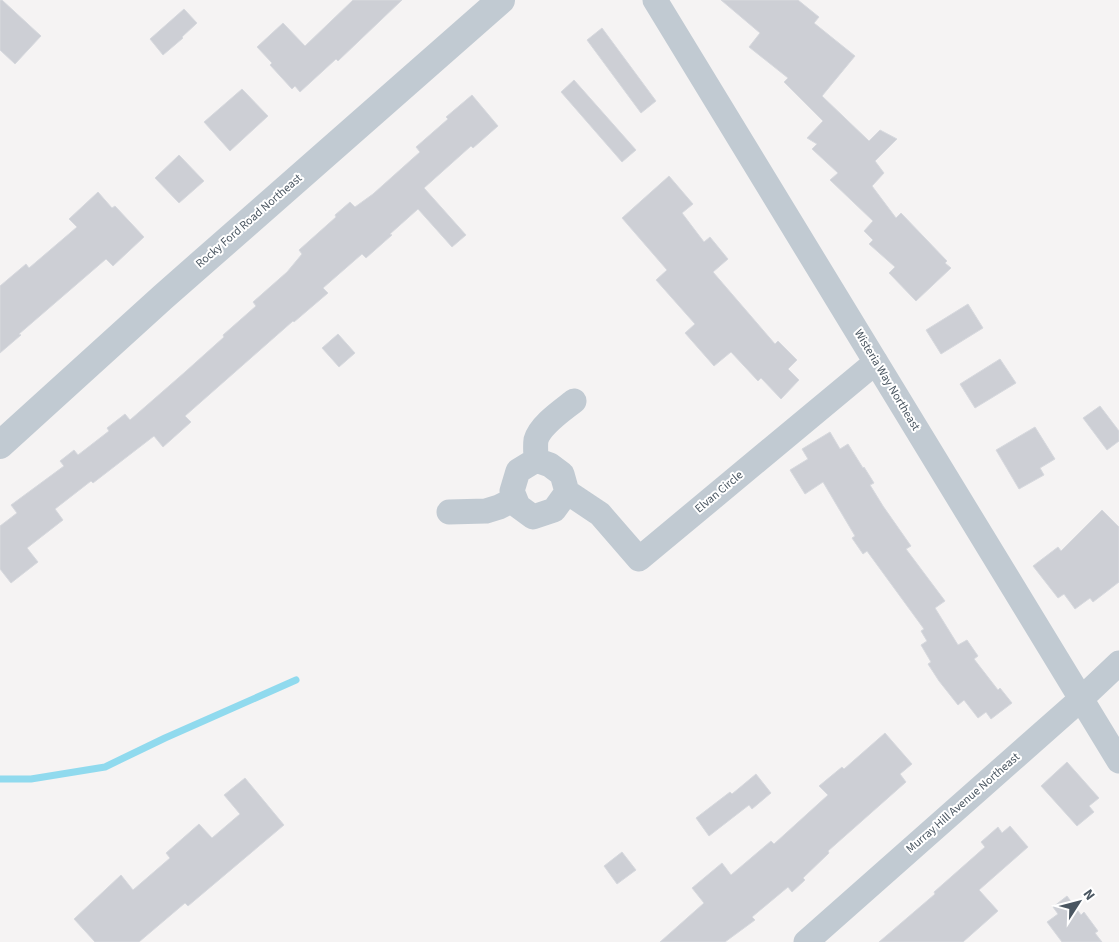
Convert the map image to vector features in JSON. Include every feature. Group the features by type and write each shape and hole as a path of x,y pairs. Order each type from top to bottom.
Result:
{"street":[{"name":"Rocky Ford Road Northeast","path":"0,445 170,291 501,0"},
{"name":"Wisteria Way Northeast","path":"655,0 1119,761"},
{"name":"Elvan Circle","path":"567,492 600,514 639,559 876,362"},
{"path":"536,460 536,440 541,431 554,416 574,401"},
{"path":"536,460 550,465 562,474 567,492 554,510 533,517 518,506 512,491 518,471 536,460"},
{"path":"449,512 486,511 515,499"},
{"name":"Murray Hill Avenue Northeast","path":"806,942 1081,699 1119,663"}],"building":[{"path":"0,0 41,36 15,64 0,50"},
{"path":"353,0 402,0 338,61 336,59 300,92 295,86 292,89 270,65 272,63 257,47 283,23 305,46"},
{"path":"721,0 798,0 819,17 814,23 855,56 822,96 869,141 880,130 897,139 875,161 884,173 872,186 896,218 901,213 947,261 945,263 951,268 916,301 889,273 895,267 869,244 873,240 864,231 873,221 830,180 838,173 812,149 817,144 807,138 823,121 784,82 788,78 749,47 760,33"},
{"path":"184,9 197,23 163,55 150,39"},
{"path":"602,28 656,101 641,113 587,40"},
{"path":"574,80 636,150 622,162 561,92"},
{"path":"242,89 268,116 230,151 204,122"},
{"path":"472,95 498,126 473,148 471,146 424,188 466,235 452,247 418,209 366,258 362,254 323,288 328,293 293,321 185,416 191,422 163,447 154,436 93,483 91,481 55,509 63,520 27,548 38,562 11,583 0,569 0,526 17,513 11,505 64,466 60,461 74,450 78,455 109,431 107,428 125,414 130,420 185,372 256,306 253,302 287,272 302,254 299,250 336,217 335,215 350,202 355,207 373,194 420,152 416,147 448,119 446,117"},
{"path":"179,155 204,181 179,203 155,178"},
{"path":"669,176 693,204 682,213 704,242 710,237 728,259 713,272 775,344 778,341 797,360 788,369 799,380 781,399 761,378 758,381 731,352 714,366 685,333 695,324 656,280 667,270 622,218"},
{"path":"98,192 112,208 115,206 144,237 113,266 106,259 19,334 21,335 0,353 0,286 26,264 29,268 77,227 69,219"},
{"path":"968,304 983,328 941,354 926,330"},
{"path":"338,334 355,353 339,367 322,348"},
{"path":"1000,359 1016,383 975,408 960,384"},
{"path":"1100,406 1119,431 1119,441 1107,450 1083,418"},
{"path":"1035,427 1055,459 1040,468 1044,475 1019,489 996,450"},
{"path":"830,432 840,449 848,444 864,467 874,483 870,485 911,546 906,549 945,601 935,608 958,645 967,640 978,656 974,659 998,690 1000,688 1012,703 991,719 986,712 978,718 964,700 958,705 939,681 928,664 931,662 921,645 927,641 921,631 924,629 867,551 863,554 852,538 855,536 823,482 805,494 790,470 808,459 802,449"},
{"path":"1102,510 1119,527 1119,582 1093,602 1090,598 1075,609 1064,594 1058,598 1033,566 1058,547 1061,551"},
{"path":"885,733 912,764 900,774 906,782 828,851 829,853 803,878 805,880 792,892 788,887 752,917 755,920 725,942 660,942 704,903 692,888 722,863 731,875 771,841 774,844 828,795 819,786 842,767 844,769"},
{"path":"1067,762 1099,798 1089,806 1094,812 1077,826 1041,786"},
{"path":"756,774 771,793 752,809 749,805 709,836 696,818 730,792 732,794"},
{"path":"245,778 284,825 188,906 185,903 139,942 95,942 74,919 121,875 133,890 170,858 166,853 199,824 212,838 240,814 224,795"},
{"path":"1010,826 1028,847 979,890 998,911 963,942 879,942 935,894 934,892 985,847 981,842 998,827 1002,833"},
{"path":"622,852 636,870 617,884 604,866"},
{"path":"1067,896 1081,915 1084,912 1098,931 1095,933 1102,942 1062,942 1047,922 1058,914 1053,907"}],"waterway":[{"path":"0,779 31,779 105,767 165,738 296,680"}]}
